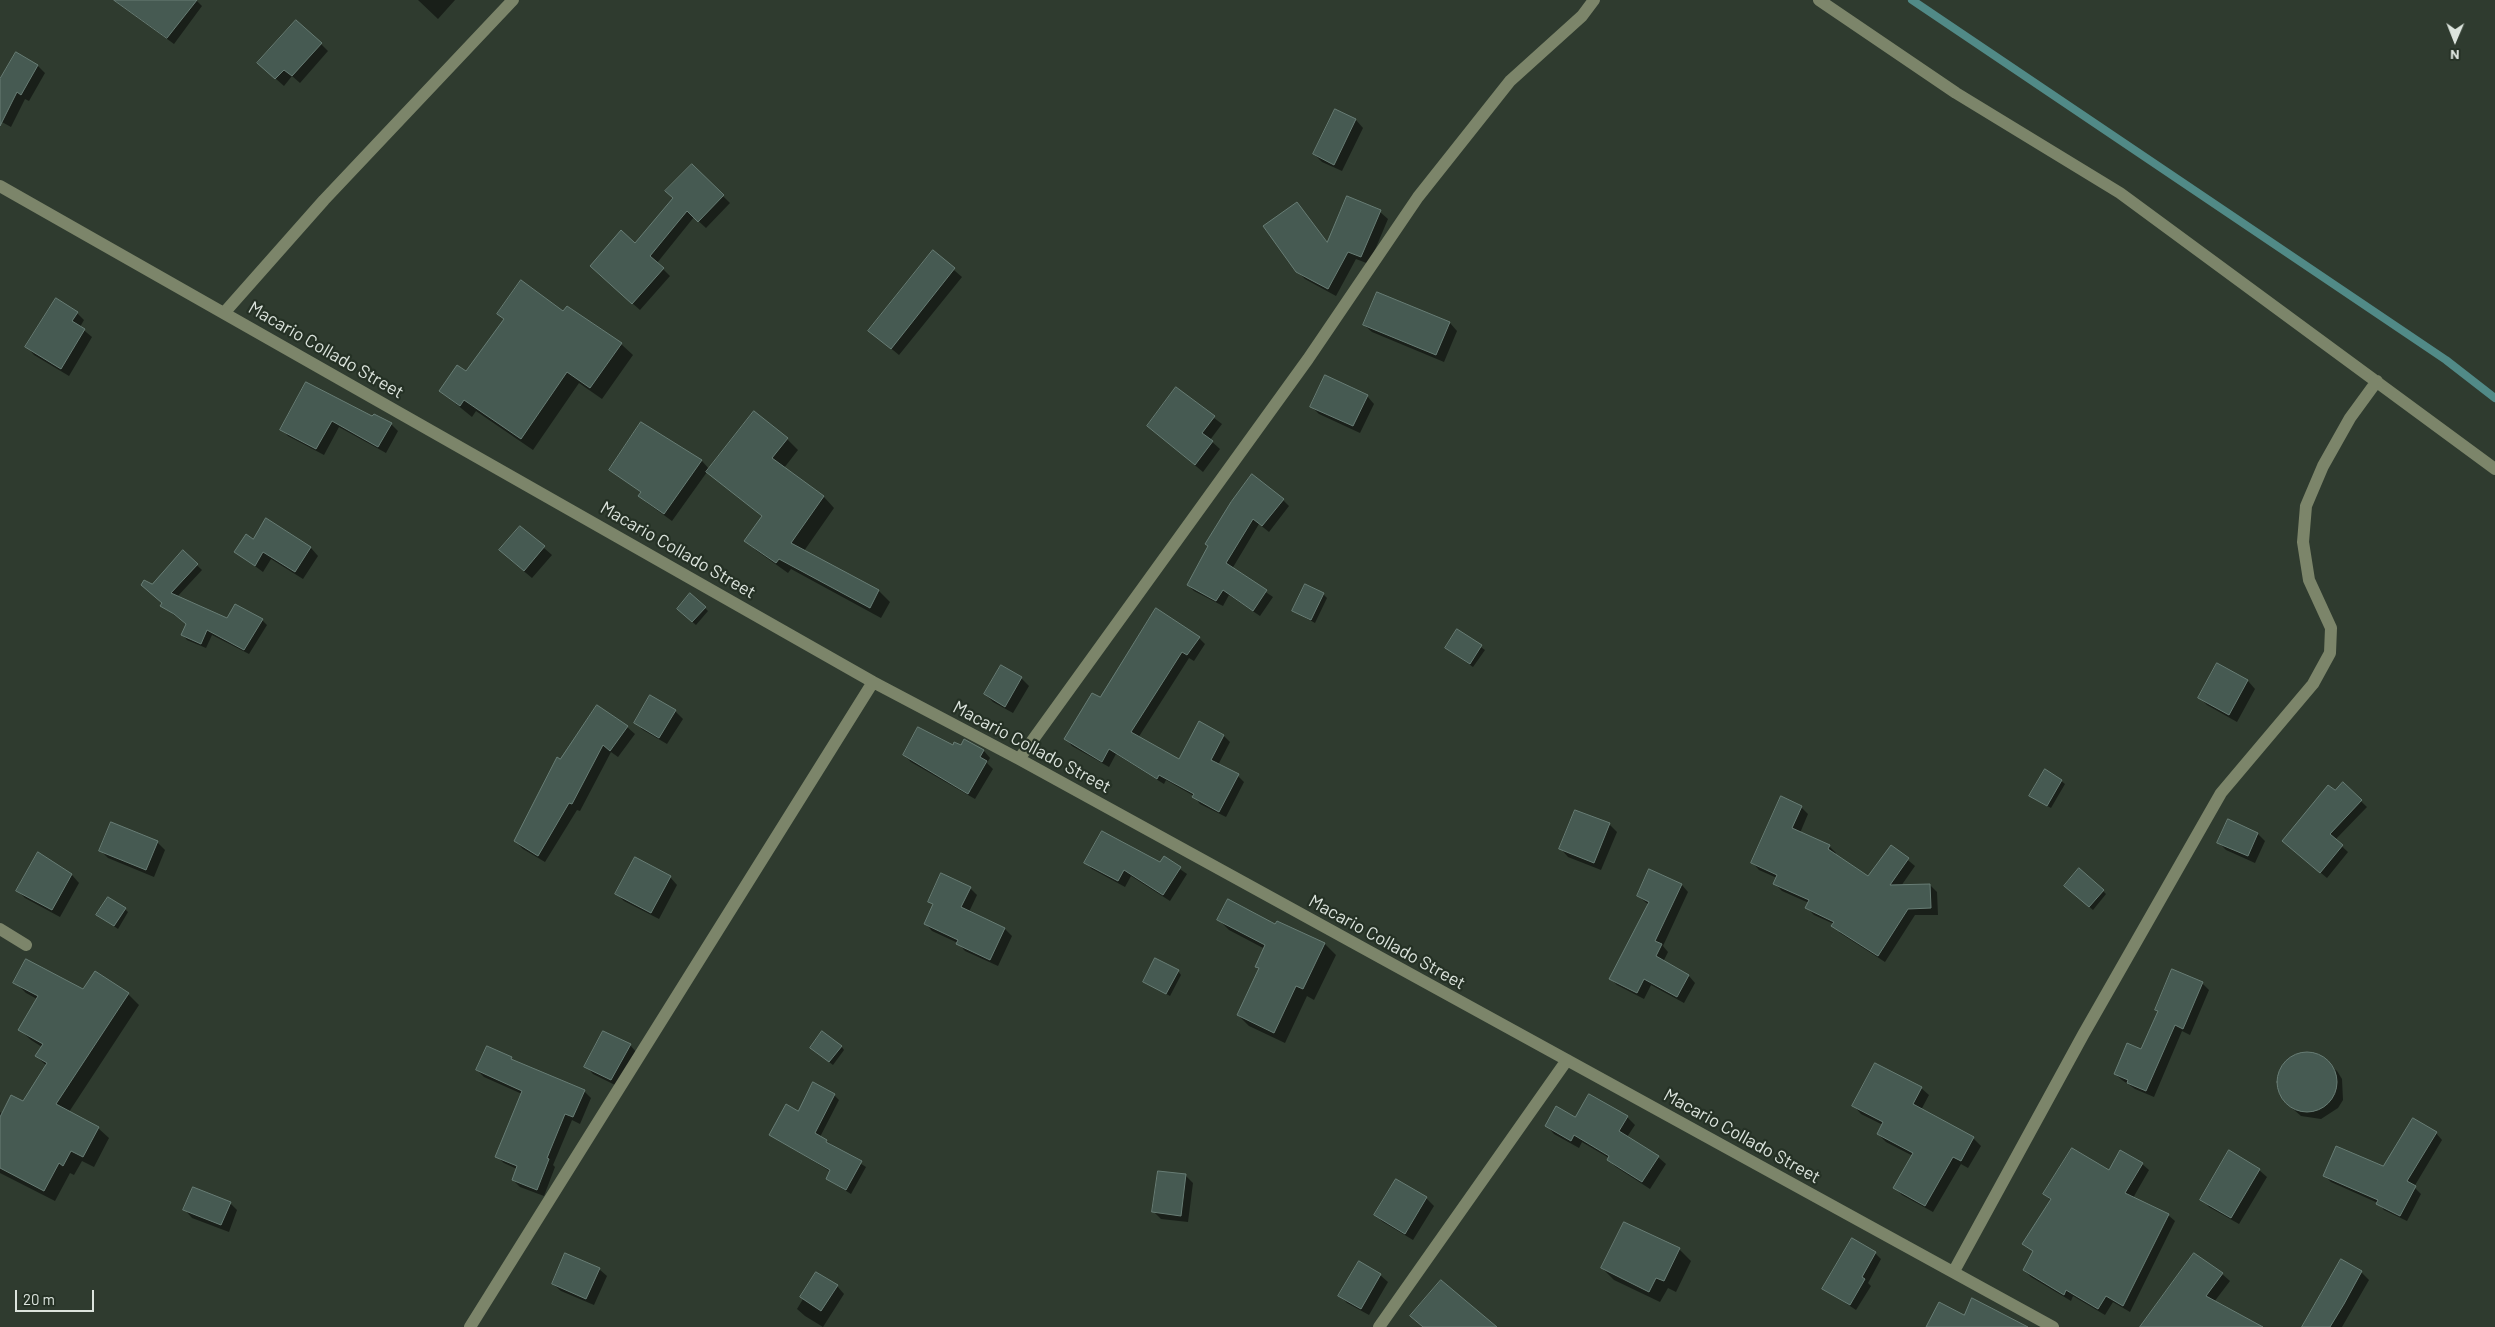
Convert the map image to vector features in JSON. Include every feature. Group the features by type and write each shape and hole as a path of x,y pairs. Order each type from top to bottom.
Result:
{"street":[{"path":"224,312 324,200 513,0"},
{"path":"1019,759 1308,359 1418,197 1510,81 1582,16 1594,0"},
{"path":"1819,0 1956,93 2120,193 2495,469"},
{"name":"Macario Collado Street","path":"0,186 873,682 1019,759 2054,1327"},
{"path":"1954,1272 2083,1035 2221,793 2313,684 2330,653 2331,628 2309,580 2303,542 2306,506 2323,466 2350,418 2377,381"},
{"path":"470,1327 873,682"},
{"path":"0,929 26,945"},
{"path":"1379,1327 1567,1060"}],"building":[{"path":"114,0 197,0 167,38"},
{"path":"296,20 322,43 292,76 284,70 275,79 257,63"},
{"path":"16,52 38,65 21,95 17,92 0,126 0,79"},
{"path":"1335,109 1356,119 1334,165 1313,154"},
{"path":"692,164 724,195 698,222 687,211 650,256 664,268 632,304 590,266 621,230 635,243 673,198 665,191"},
{"path":"1347,196 1381,210 1361,257 1348,252 1328,289 1296,272 1263,226 1297,202 1327,242"},
{"path":"933,250 955,268 891,349 868,331"},
{"path":"521,280 563,311 567,306 622,343 590,388 567,372 521,439 464,400 460,406 439,391 457,365 466,371 504,319 497,314"},
{"path":"1377,292 1450,322 1436,355 1363,325"},
{"path":"56,298 78,312 72,321 85,329 61,369 25,347"},
{"path":"1325,375 1368,395 1353,426 1310,407"},
{"path":"306,382 372,416 374,414 392,423 378,447 332,421 316,449 280,430"},
{"path":"1176,387 1215,416 1202,433 1213,441 1195,465 1147,426"},
{"path":"754,411 788,438 772,458 824,496 791,543 879,590 870,608 779,559 776,563 744,541 762,516 706,472"},
{"path":"641,422 702,460 664,514 638,496 641,492 609,470"},
{"path":"1252,474 1284,499 1262,526 1253,519 1226,563 1267,590 1253,611 1223,590 1216,601 1187,585 1208,546 1205,544 1231,502"},
{"path":"266,518 311,547 295,572 263,552 255,566 234,552 246,534 253,539"},
{"path":"520,526 545,546 524,571 499,550"},
{"path":"183,550 198,564 171,593 227,618 235,604 263,619 244,650 207,630 201,644 181,635 186,624 160,606 162,603 141,585 144,580 152,584"},
{"path":"1305,584 1324,593 1311,620 1292,611"},
{"path":"690,593 706,607 692,622 677,609"},
{"path":"1156,608 1200,637 1187,655 1182,652 1131,732 1179,759 1199,721 1224,735 1211,760 1239,774 1219,812 1192,797 1194,794 1159,775 1157,779 1109,749 1102,762 1064,739 1092,693 1100,697"},
{"path":"1457,629 1482,645 1470,664 1445,648"},
{"path":"2217,663 2248,680 2229,715 2198,698"},
{"path":"1001,665 1022,677 1005,707 984,694"},
{"path":"650,695 676,710 659,738 634,723"},
{"path":"597,705 628,726 610,751 603,745 572,804 569,803 538,856 514,841 557,757 560,759"},
{"path":"918,727 953,745 954,742 961,745 964,739 984,750 980,757 987,761 968,794 903,755"},
{"path":"2045,769 2062,780 2047,806 2029,796"},
{"path":"2343,782 2362,800 2330,834 2343,845 2320,873 2282,841 2328,785 2335,790"},
{"path":"1781,796 1802,806 1792,828 1830,845 1828,849 1868,876 1891,845 1909,858 1890,885 1930,884 1931,908 1908,909 1878,956 1831,926 1834,922 1805,908 1809,900 1773,884 1777,875 1751,863"},
{"path":"1575,810 1610,823 1594,863 1559,849"},
{"path":"2228,819 2258,833 2248,856 2217,843"},
{"path":"111,822 158,841 146,870 99,851"},
{"path":"1102,831 1160,862 1164,856 1181,867 1163,895 1124,870 1118,881 1084,863"},
{"path":"38,852 72,874 52,910 16,891"},
{"path":"635,857 671,876 651,913 615,894"},
{"path":"2079,868 2104,890 2089,907 2064,886"},
{"path":"1649,869 1682,884 1655,941 1662,944 1656,956 1689,975 1677,997 1644,979 1637,993 1609,979 1649,902 1637,896"},
{"path":"941,873 971,887 961,907 1005,928 990,960 956,944 958,940 924,924 933,904 928,902"},
{"path":"108,897 126,908 114,926 96,915"},
{"path":"1228,899 1275,924 1277,921 1325,943 1303,989 1296,986 1274,1033 1237,1015 1259,968 1255,967 1265,945 1217,920"},
{"path":"1155,958 1179,970 1166,994 1143,982"},
{"path":"26,959 83,989 95,971 129,993 56,1104 99,1127 83,1157 71,1151 63,1166 59,1163 44,1191 0,1168 0,1117 11,1095 23,1101 47,1063 35,1056 43,1044 18,1030 38,996 13,983"},
{"path":"2172,969 2203,982 2183,1029 2175,1025 2146,1091 2127,1083 2128,1080 2114,1074 2127,1043 2141,1049 2158,1011 2155,1010"},
{"path":"603,1031 631,1044 611,1080 584,1067"},
{"path":"822,1031 842,1046 829,1062 810,1048"},
{"path":"487,1046 512,1057 511,1059 585,1090 573,1117 565,1114 547,1158 549,1159 537,1190 512,1180 517,1166 495,1157 522,1091 476,1070"},
{"path":"2301,1052 2313,1052 2324,1057 2332,1065 2337,1076 2335,1094 2324,1107 2313,1112 2301,1112 2290,1107 2282,1099 2277,1088 2277,1076 2282,1065 2290,1057"},
{"path":"1875,1063 1922,1087 1913,1104 1974,1137 1961,1161 1953,1157 1925,1206 1893,1188 1913,1153 1877,1134 1883,1122 1852,1106"},
{"path":"813,1082 835,1094 815,1133 827,1140 826,1142 862,1161 846,1190 826,1179 830,1170 769,1135 786,1104 798,1111"},
{"path":"1589,1094 1628,1116 1619,1131 1659,1156 1642,1182 1607,1160 1609,1156 1574,1135 1571,1141 1545,1126 1556,1106 1575,1117"},
{"path":"2413,1118 2437,1132 2407,1181 2416,1186 2400,1216 2376,1204 2378,1200 2323,1176 2336,1146 2383,1166"},
{"path":"2072,1148 2109,1170 2120,1150 2143,1163 2125,1193 2169,1214 2123,1306 2106,1296 2098,1309 2066,1290 2064,1295 2023,1270 2033,1251 2022,1244 2051,1199 2043,1194"},
{"path":"2229,1150 2260,1169 2231,1218 2200,1200"},
{"path":"1158,1171 1186,1174 1181,1216 1152,1212"},
{"path":"1396,1179 1427,1197 1405,1234 1374,1215"},
{"path":"193,1187 231,1202 221,1225 183,1210"},
{"path":"1624,1222 1680,1248 1664,1281 1656,1278 1649,1292 1601,1268"},
{"path":"1852,1238 1876,1252 1862,1277 1865,1279 1850,1305 1822,1289"},
{"path":"565,1253 600,1268 586,1299 552,1284"},
{"path":"2194,1253 2223,1273 2206,1296 2263,1327 2140,1327"},
{"path":"2341,1259 2362,1271 2344,1304 2330,1327 2302,1327"},
{"path":"1359,1261 1381,1274 1361,1309 1338,1296"},
{"path":"816,1272 838,1285 821,1311 800,1297"},
{"path":"1441,1280 1497,1327 1423,1327 1410,1316"},
{"path":"1972,1298 2028,1327 1926,1327 1939,1302 1964,1315"}],"waterway":[{"path":"1912,0 2446,360 2495,398"}]}
